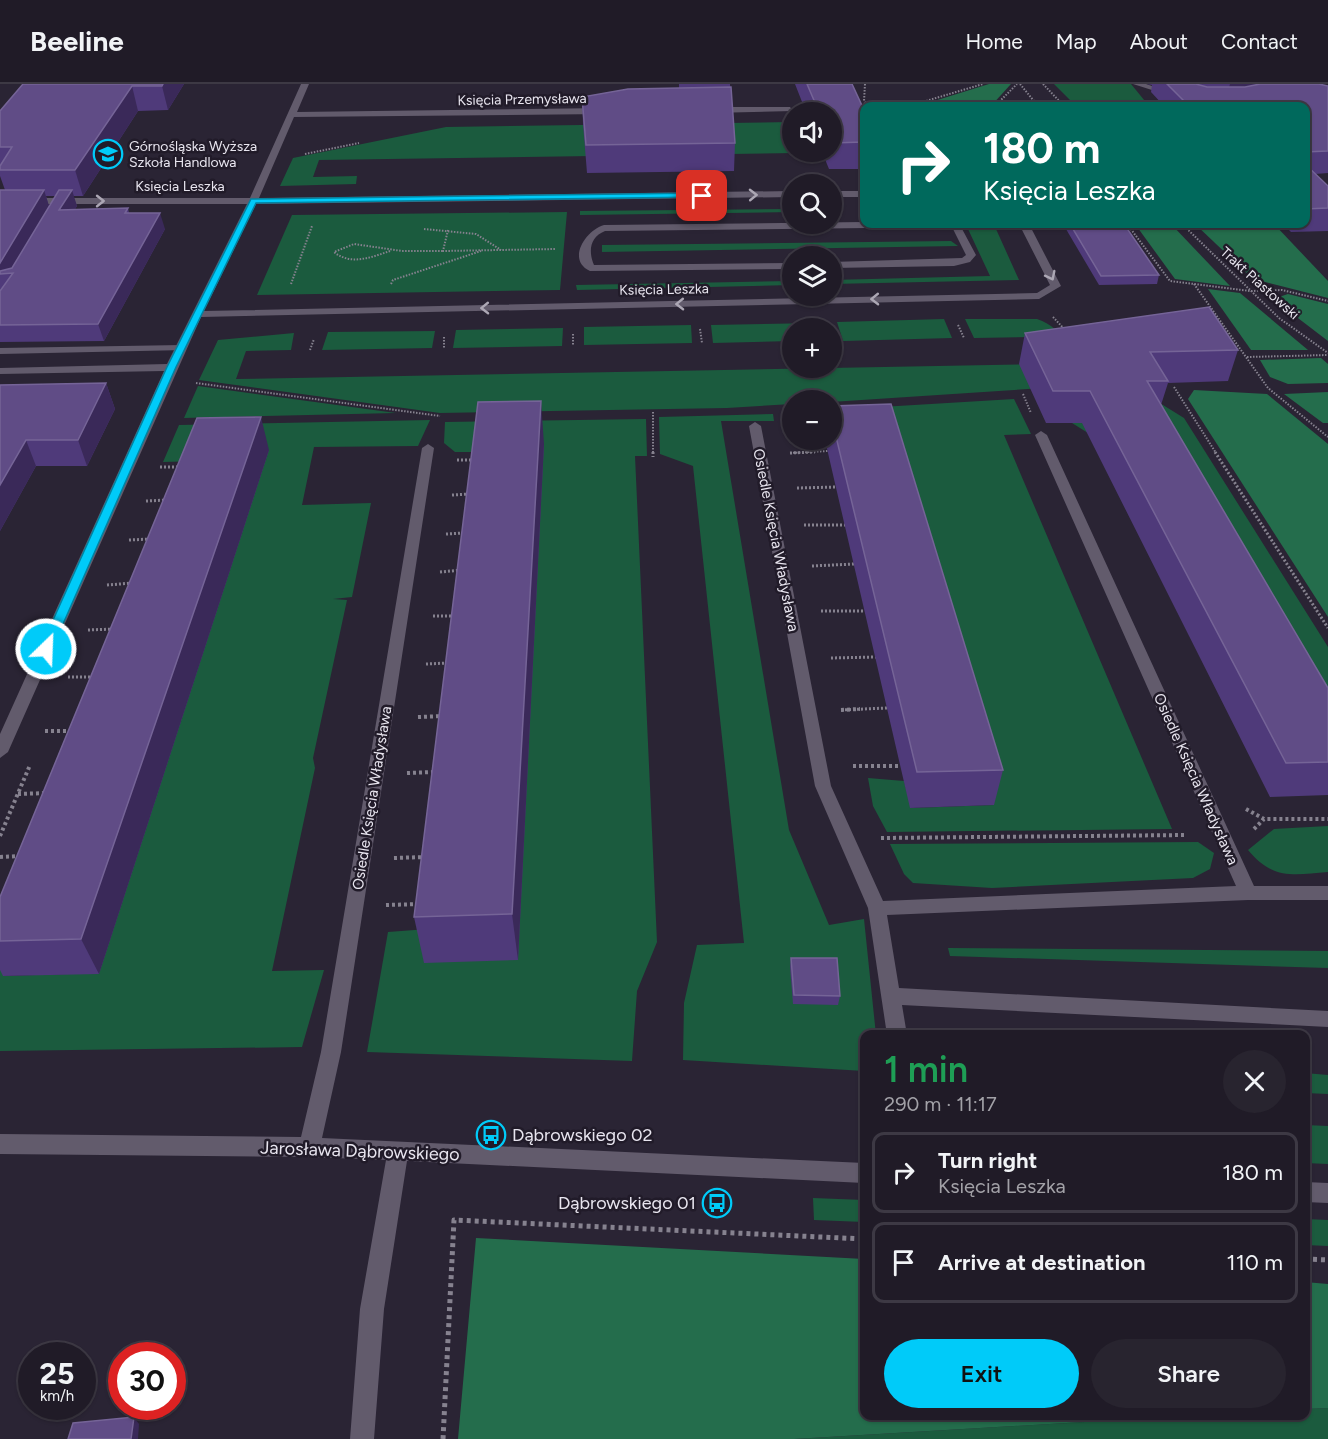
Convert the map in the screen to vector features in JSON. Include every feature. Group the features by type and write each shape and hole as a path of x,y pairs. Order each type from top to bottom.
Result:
{"street":[{"path":"0,752 171,367 200,314 305,84"},
{"path":"1137,84 1189,100"},
{"path":"695,110 782,109"},
{"name":"Księcia Przemysława","path":"291,115 612,111"},
{"name":"Księcia Leszka","path":"0,201 57,206 782,194"},
{"path":"842,194 860,194"},
{"path":"782,266 599,269 590,268 585,261 585,253 589,236 594,231 604,228 860,225"},
{"path":"842,265 954,263 966,260 971,255 957,228"},
{"name":"Księcia Leszka","path":"200,314 1039,296 1056,286 1026,228"},
{"path":"0,351 182,348"},
{"path":"0,370 171,367"},
{"name":"Osiedle Księcia Władysława","path":"755,426 823,786 877,908 896,1030"},
{"name":"Osiedle Księcia Władysława","path":"1041,435 1248,893"},
{"name":"Osiedle Księcia Władysława","path":"309,1147 331,1052 428,448"},
{"path":"877,908 1248,893 1328,893"},
{"path":"890,996 1328,1019"},
{"name":"Jarosława Dąbrowskiego","path":"0,1144 309,1147 860,1173"},
{"path":"362,1439 372,1309 398,1152"},
{"path":"1310,1192 1328,1193"}],"path":[{"path":"865,84 865,102"},
{"path":"922,102 982,84"},
{"path":"999,102 1018,84 1034,102"},
{"path":"1043,84 1060,102"},
{"path":"443,250 451,222"},
{"path":"290,288 313,224"},
{"path":"1130,228 1170,281 1250,291 1282,290 1328,300"},
{"name":"Trakt Piastowski","path":"1186,228 1279,318 1328,354"},
{"path":"414,229 476,234 501,250"},
{"path":"390,251 354,243 340,247 334,252 338,257 353,259 390,251 560,249"},
{"path":"391,284 393,280 418,270 485,250"},
{"path":"1194,284 1268,388 1328,437"},
{"path":"1052,315 1072,340"},
{"path":"1321,348 1328,348"},
{"path":"1246,357 1328,354"},
{"path":"196,374 192,382 441,416"},
{"path":"1174,387 1328,628"},
{"path":"653,412 653,457"},
{"path":"789,453 828,451"},
{"path":"160,458 156,467 189,466"},
{"path":"453,460 481,459"},
{"path":"796,489 836,486"},
{"path":"145,493 142,502 176,500"},
{"path":"448,495 477,494"},
{"path":"803,525 845,525"},
{"path":"129,531 125,540 160,539"},
{"path":"443,534 473,533"},
{"path":"811,566 854,564"},
{"path":"437,572 469,570"},
{"path":"103,594 110,576"},
{"path":"106,585 136,583"},
{"path":"821,611 865,611"},
{"path":"431,616 464,615"},
{"path":"83,639 91,621"},
{"path":"87,630 117,629"},
{"path":"830,658 876,657"},
{"path":"424,664 459,662"},
{"path":"71,668 67,677 98,677"},
{"path":"841,710 887,708"},
{"path":"417,717 452,715"},
{"path":"42,737 49,721"},
{"path":"45,731 76,731"},
{"path":"0,836 34,756"},
{"path":"853,766 901,766"},
{"path":"397,773 446,771"},
{"path":"18,794 51,793"},
{"path":"883,846 880,838 1193,835"},
{"path":"0,857 30,856"},
{"path":"384,859 437,857"},
{"path":"376,906 431,903"},
{"path":"443,1439 454,1220 860,1239"},
{"path":"1310,1258 1328,1260"}],"green space":[{"path":"989,84 1011,84 995,102 931,102"},
{"path":"1054,84 1131,84 1146,102 1072,102"},
{"path":"782,122 782,153 319,160 313,177 357,176 356,184 280,186 293,158 446,127"},
{"path":"782,209 782,212 580,215 580,211"},
{"path":"567,212 560,290 257,295 292,215"},
{"path":"1138,228 1175,228 1230,286 1175,279"},
{"path":"1199,228 1278,228 1328,281 1328,298 1253,279"},
{"path":"968,229 996,229 1019,280 842,284 842,280 990,276"},
{"path":"951,241 958,246 842,248 842,246 782,246 782,249 602,252 602,245"},
{"path":"782,281 782,285 577,290 576,285"},
{"path":"1208,289 1240,293 1308,350 1251,350"},
{"path":"1288,294 1328,304 1328,341 1273,299"},
{"path":"944,319 952,338 843,341 842,322"},
{"path":"965,319 1037,319 1047,323 1063,337 1089,385 842,401 842,390 782,390 782,405 727,408 440,413 199,380 218,340 294,333 291,350 246,351 236,379 782,369 782,378 842,378 842,368 1043,364 1030,337 974,338"},
{"path":"782,324 782,341 713,343 711,325"},
{"path":"691,325 692,343 584,345 584,327"},
{"path":"563,328 562,346 453,348 456,330"},
{"path":"435,331 432,348 322,350 328,332"},
{"path":"1321,358 1328,364 1328,383 1288,384 1270,377 1260,360"},
{"path":"198,386 396,413 184,418"},
{"path":"1194,390 1267,394 1328,444 1328,617 1188,399"},
{"path":"1328,392 1328,423 1323,423 1284,394"},
{"path":"1058,395 1150,397 1184,418 1328,647 1328,751 1088,433 1072,423"},
{"path":"1014,399 1031,434 1004,435 1172,829 887,832 873,806 868,778 904,781 911,808 994,805 842,437 842,409"},
{"path":"773,414 774,421 721,421 789,830 829,925 864,919 875,1030 860,1030 860,1071 683,1060 684,1003 697,945 744,943 693,466 660,454 659,417"},
{"path":"646,419 647,456 635,456 657,942 637,991 632,1061 367,1052 388,932 428,929 482,452 455,452 444,443 445,422"},
{"path":"430,420 418,446 314,447 302,505 371,503 352,597 333,599 347,600 313,758 315,768 272,971 324,970 302,1047 0,1051 0,938 4,976 99,973 202,461 163,462 179,425"},
{"path":"1328,826 1328,872 1294,874 1275,871 1257,860 1248,850 1274,829"},
{"path":"1198,842 1214,853 1210,869 1193,878 992,888 913,883 904,874 890,844"},
{"path":"948,948 1328,951 1328,968 950,956"},
{"path":"1310,1073 1328,1075 1328,1094 1310,1093"},
{"path":"1310,1125 1328,1126 1328,1164 1310,1163"},
{"path":"813,1198 860,1200 860,1222 814,1220"},
{"path":"1310,1219 1328,1220 1328,1246 1310,1245"},
{"path":"476,1238 860,1259 860,1420 1117,1420 794,1439 458,1439"},
{"path":"1310,1282 1328,1284 1328,1408 1310,1409"},
{"path":"1328,1408 1328,1439 794,1439 1117,1420 1310,1420 1310,1409"}],"building":[{"path":"23,84 163,84 162,86 132,86 75,170 0,170 0,166 12,147 0,147 0,111"},
{"path":"807,84 852,84 860,102 860,142 842,143 842,102 815,102"},
{"path":"1167,84 1196,84 1207,87 1245,87 1260,84 1328,86 1328,151 1310,152 1310,102 1185,102"},
{"path":"731,87 735,143 586,145 582,97 628,89"},
{"path":"1310,169 1328,186 1328,208 1310,209"},
{"path":"0,190 44,190 0,263"},
{"path":"59,190 72,190 59,210 128,208 125,213 160,213 98,324 0,325 0,291 13,273 0,274 0,271 12,268"},
{"path":"1072,228 1127,228 1159,275 1101,276"},
{"path":"1209,307 1238,350 1150,352 1168,381 1147,381 1328,688 1328,762 1286,763 1090,391 1053,391 1025,333"},
{"path":"106,383 78,440 26,440 0,485 0,385"},
{"path":"541,401 512,914 414,917 478,402"},
{"path":"891,404 1003,770 917,772 839,450 842,450 842,406"},
{"path":"261,417 81,939 0,941 0,897 197,418"},
{"path":"791,958 837,958 840,996 794,995"},
{"path":"134,1420 131,1439 68,1439 73,1423"}],"place":[{"name":"Górnośląska Wyższa Szkoła Handlowa","path":"108,154"},
{"name":"Dąbrowskiego 02","path":"491,1135"},
{"name":"Dąbrowskiego 01","path":"717,1203"}],"route":[{"path":"46,649 171,367 200,314 253,201 702,196"}]}
